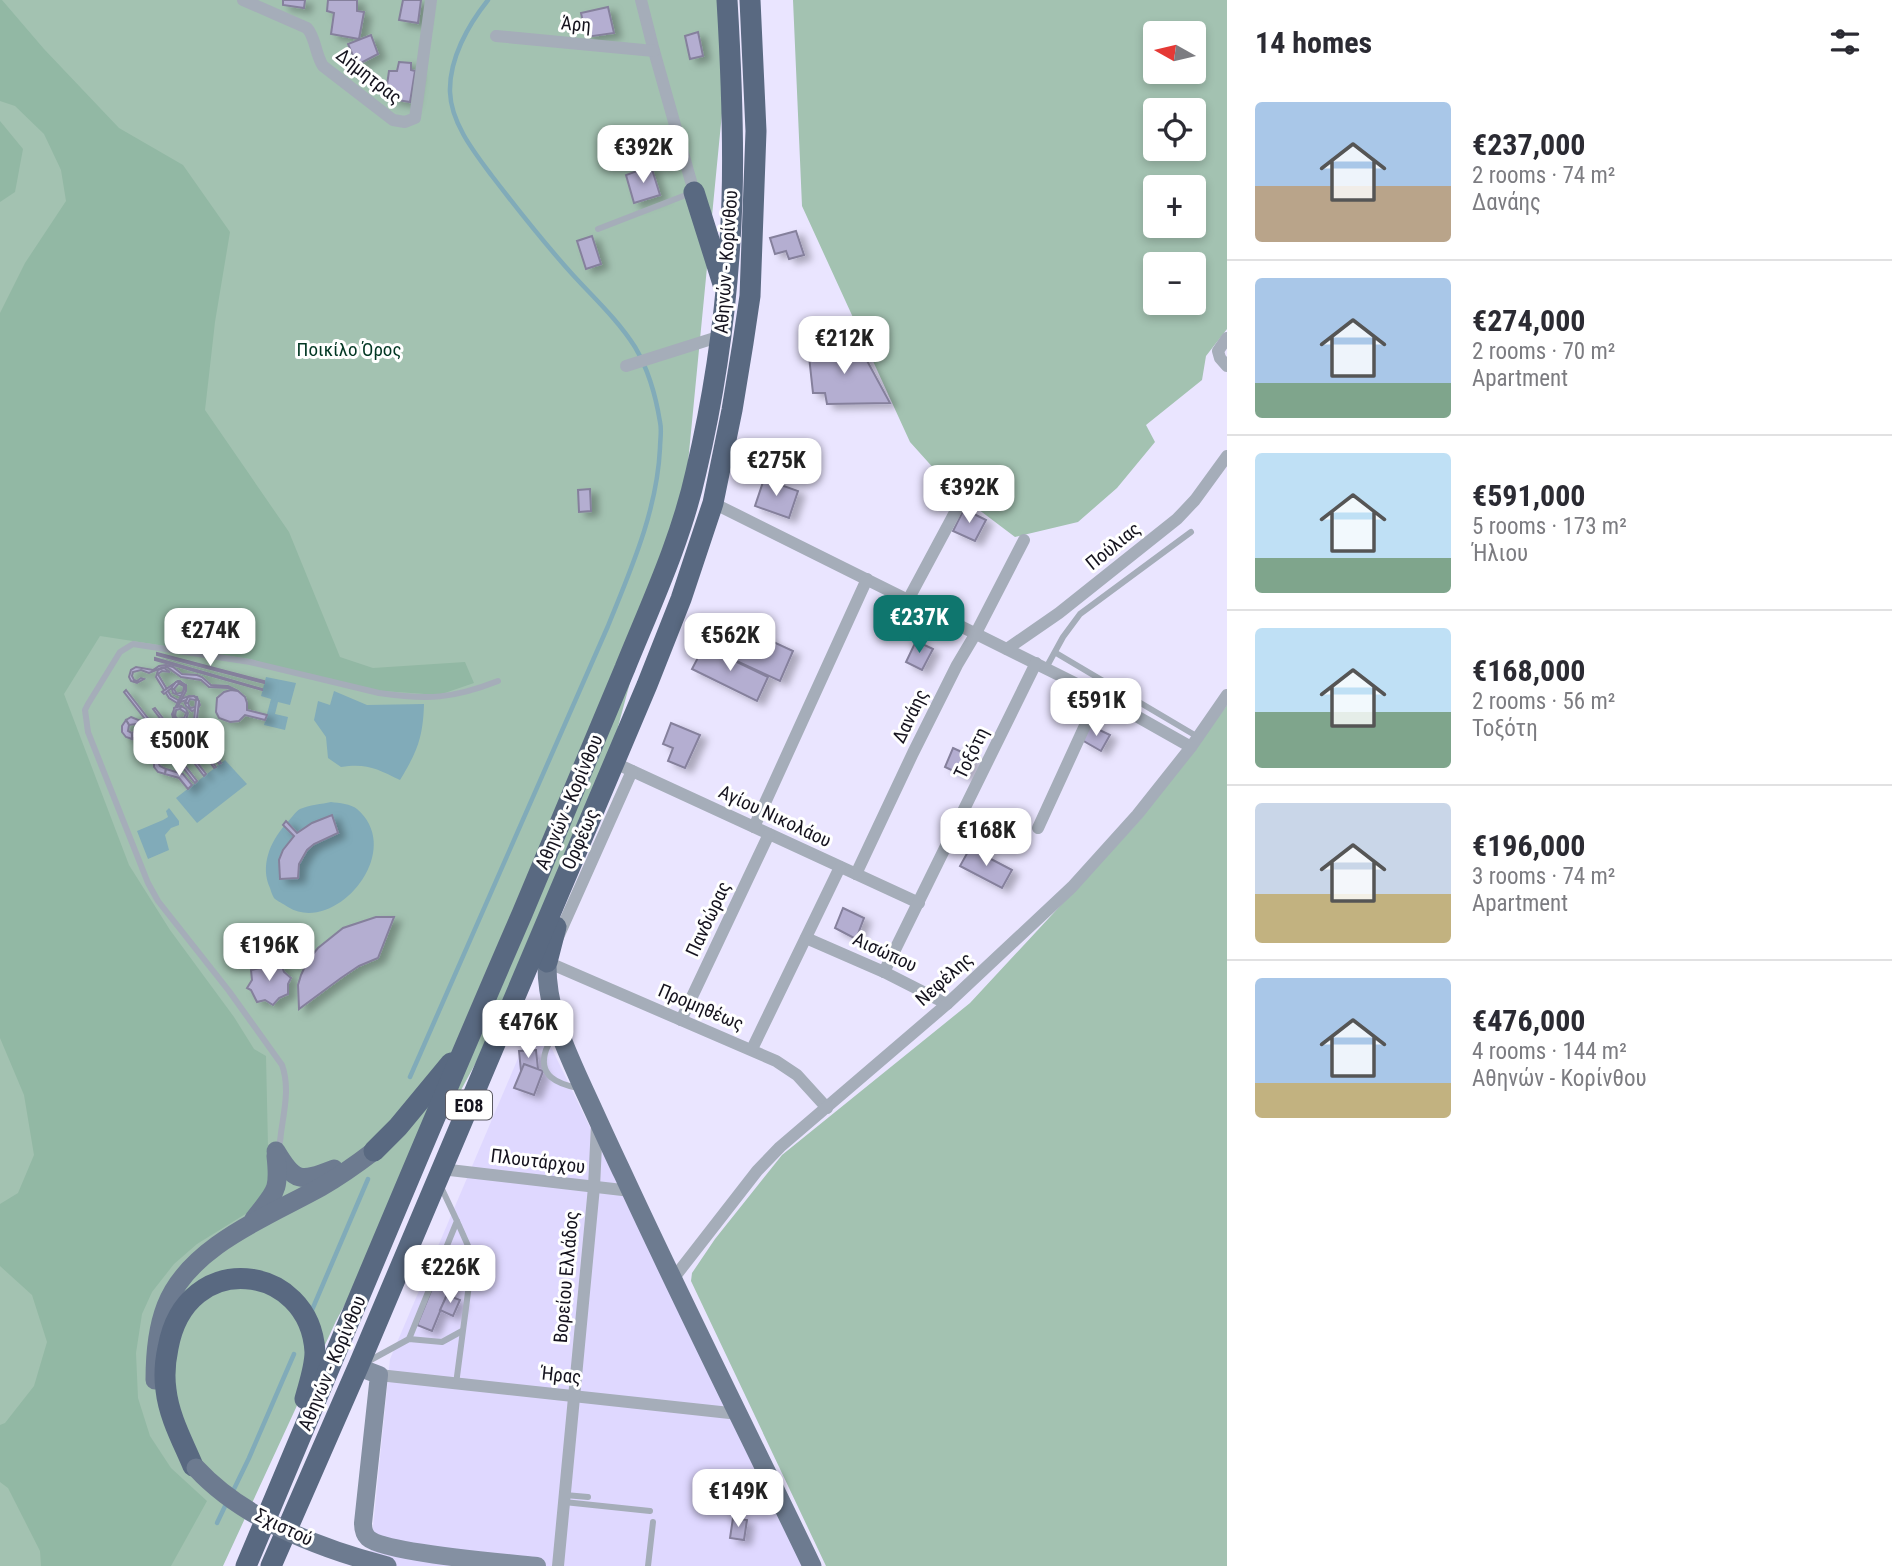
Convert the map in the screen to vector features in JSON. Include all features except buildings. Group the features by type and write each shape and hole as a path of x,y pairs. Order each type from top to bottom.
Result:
{"highway":[{"name":"Αθηνών - Κορίνθου","path":"246,1566 549,850 674,545 696,472 726,295 732,200 727,0"},
{"name":"Αθηνών - Κορίνθου","path":"271,1566 581,842 623,767 713,503 738,379 750,296 755,131 750,0"},
{"path":"694,192 726,295"},
{"path":"547,962 581,842"},
{"path":"374,1151 398,1127 464,1049"},
{"path":"195,1467 172,1415 165,1387 166,1359 172,1328 186,1304 208,1285 230,1278 251,1279 271,1285 295,1303 306,1319 313,1341 314,1364 286,1472"}],"main road":[{"path":"547,962 546,980 556,1027 631,1191 812,1566"},
{"path":"276,1151 291,1173 305,1178 332,1170 374,1151"},
{"path":"250,1225 276,1189 276,1151"},
{"name":"Σχιστού","path":"374,1151 340,1176 250,1225 216,1247 191,1268 172,1294 162,1320 156,1359 158,1399 171,1437 195,1467 219,1490 266,1519 327,1547 387,1566"},
{"path":"796,1566 802,1544"}],"street":[{"name":"Δήμητρας","path":"243,0 307,29 312,35 317,56 323,66 393,120 404,122 415,118 431,0"},
{"path":"642,0 694,192"},
{"name":"Άρη","path":"496,36 654,51"},
{"path":"626,366 721,336"},
{"path":"1227,338 1218,351 1227,366"},
{"name":"Πούλιας","path":"1007,649 1059,613 1177,519 1195,500 1227,456"},
{"path":"713,503 1195,742"},
{"path":"908,600 960,503"},
{"name":"Δανάης","path":"856,874 913,752 1024,540"},
{"path":"754,827 867,579"},
{"name":"Τοξότη","path":"884,972 1041,666"},
{"path":"1038,828 1099,695"},
{"name":"Νεφέλης","path":"673,1279 757,1171 780,1147 947,1003 1072,887 1136,816 1195,742 1227,695"},
{"name":"Αγίου Νικολάου","path":"623,767 919,903"},
{"name":"Ορφέως","path":"547,962 623,767"},
{"name":"Πανδώρας","path":"681,1020 769,834"},
{"path":"752,1049 839,867"},
{"name":"Αισώπου","path":"806,937 947,1003"},
{"name":"Προμηθέως","path":"547,962 776,1061 797,1076 827,1108"},
{"name":"Βορείου Ελλάδος","path":"558,1566 594,1187 597,1117"},
{"name":"Πλουτάρχου","path":"439,1174 631,1191"},
{"name":"Ήρας","path":"358,1367 379,1376 739,1415"},
{"path":"379,1376 363,1523 367,1538 376,1543 407,1550 537,1566"}],"lane":[{"path":"598,229 694,192"},
{"path":"1041,666 1056,653 1063,637 1080,614 1191,533"},
{"path":"276,1151 281,1144 285,1112 285,1074 282,1065 229,991 158,901 148,883 88,732 85,710 120,652 133,644 250,663 400,696 447,697 498,681"},
{"path":"1056,653 1195,742"},
{"path":"439,1174 469,1248 470,1277 456,1384"},
{"path":"409,1339 457,1221"},
{"path":"358,1367 409,1339 442,1342 461,1331"},
{"path":"564,1498 588,1497"},
{"path":"564,1498 650,1511"},
{"path":"648,1566 653,1522"}],"shaded area":[{"path":"536,1016 803,1566 369,1566 390,1359"}],"green space":[{"name":"Ποικίλο Όρος","path":"0,0 733,0 687,473 578,874 336,1321 223,1566 0,1566"},
{"path":"0,0 119,128 183,165 230,232 215,322 205,410 289,532 340,657 373,668 465,662 474,683 439,695 355,689 250,659 100,636 64,694 129,865 170,930 234,1017 254,1049 266,1056 269,1192 247,1213 197,1244 174,1264 152,1292 142,1314 136,1353 138,1398 150,1436 171,1468 207,1501 171,1566 41,1566 40,1551 8,1488 0,1482 0,1425 5,1423 34,1386 47,1342 32,1295 0,1266 0,1204 18,1193 34,1155 24,1095 0,1038 0,313 25,263 66,201 61,170 44,134 15,106 0,101"},
{"path":"793,0 1227,0 1227,329 1206,356 1202,380 1146,425 1155,442 1117,488 1078,522 1015,537 954,491 910,442 802,206"},
{"path":"0,121 23,149 15,192 0,202"},
{"path":"1227,705 1227,1566 826,1566 691,1281 692,1273 715,1239 782,1155 970,1003 1140,820"}],"water":[{"path":"266,677 296,683 290,705 278,702 275,714 288,717 285,730 264,725 271,699 261,696"},
{"path":"334,691 367,705 424,704 418,744 400,780 372,768 341,767 328,758 326,737 314,720 318,701 330,705"},
{"path":"225,760 247,784 197,823 176,798"},
{"path":"331,802 357,809 370,827 374,847 369,867 358,885 343,900 325,910 306,913 288,907 274,898 267,880 266,863 280,832 298,810"},
{"path":"169,808 179,825 171,828 165,835 169,850 148,859 137,831 168,817 166,811"}],"waterway":[{"path":"410,1077 608,626 642,539 654,494 660,448 661,428 656,403 648,374 635,347 613,318 541,239 485,167 454,115 450,92 456,55 473,20 488,0"},
{"path":"312,1310 368,1179"},
{"path":"233,1491 294,1354"},
{"path":"217,1523 227,1502"}]}
